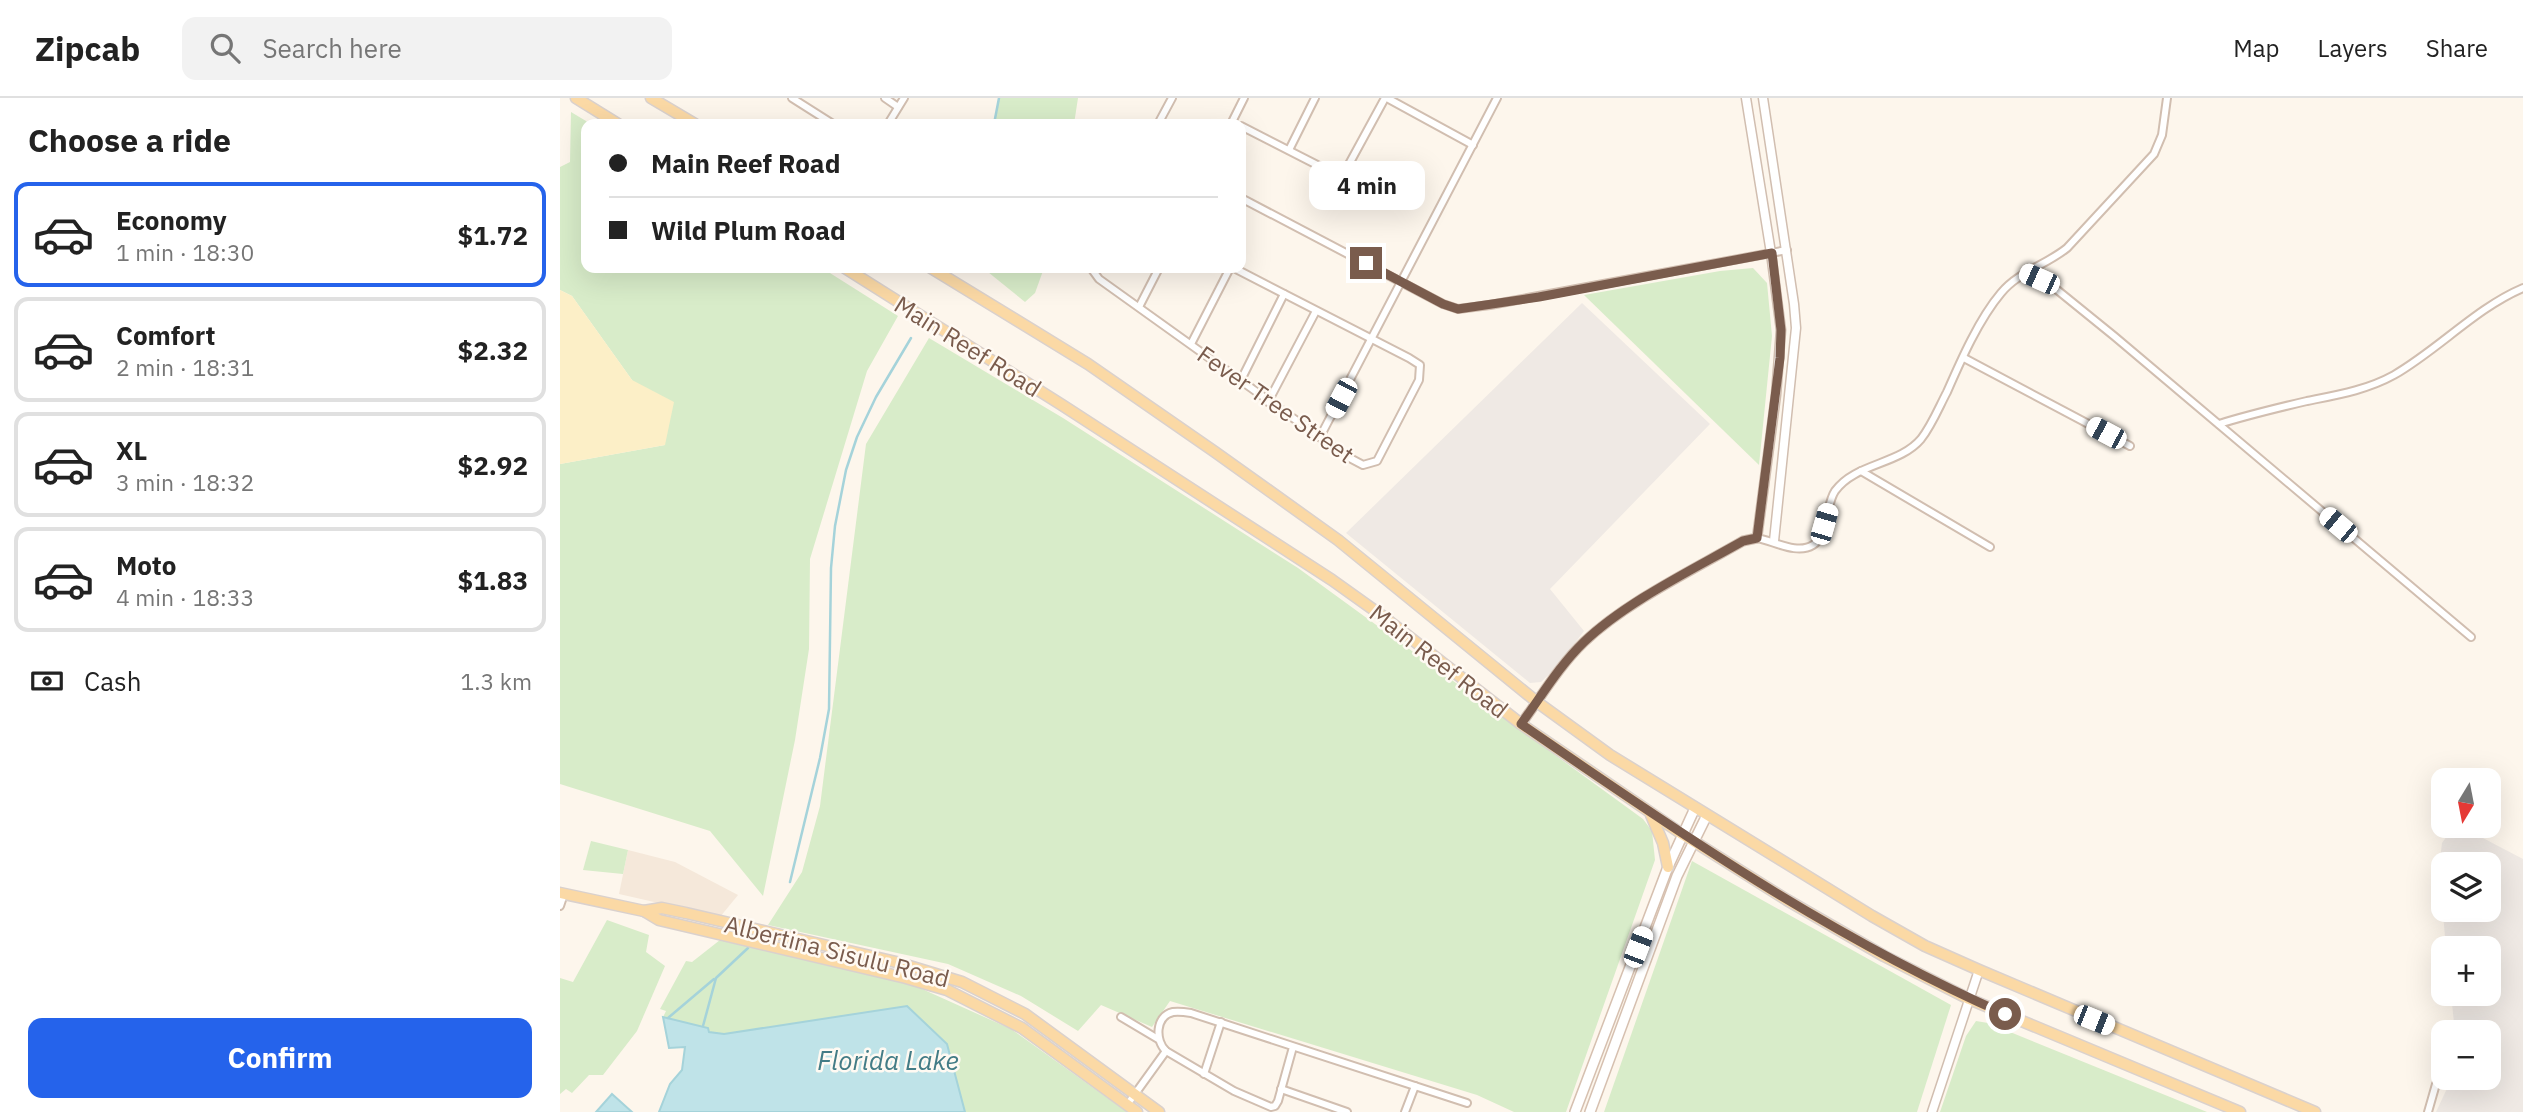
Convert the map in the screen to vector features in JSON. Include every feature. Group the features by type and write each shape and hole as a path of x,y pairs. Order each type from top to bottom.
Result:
{"main road":[{"path":"576,98 610,119"},
{"path":"651,98 687,119"},
{"name":"Main Reef Road","path":"853,273 1332,580 1521,724 1694,842 1861,943 1969,999 2239,1112"},
{"name":"Main Reef Road","path":"939,273 1088,364 1215,452 1338,541 1537,702 1610,755 1872,916 1925,946 1979,970 2315,1112"},
{"path":"1575,1112 1668,867 1695,808"},
{"path":"1650,813 1661,836 1668,867"},
{"path":"1590,1112 1677,876 1707,815"},
{"name":"Albertina Sisulu Road","path":"562,893 644,911 659,919 947,990 1021,1028 1137,1112"},
{"name":"Albertina Sisulu Road","path":"644,911 662,908 699,916 896,962 962,982 1025,1014 1159,1112"}],"street":[{"path":"792,98 825,119"},
{"path":"885,98 898,107"},
{"path":"891,119 904,98"},
{"path":"1161,119 1172,98"},
{"path":"1237,119 1244,98"},
{"path":"1289,150 1315,98"},
{"path":"1246,129 1329,171 1342,171 1348,166 1386,98 1473,145"},
{"path":"1320,438 1497,98"},
{"path":"1746,98 1772,253 1781,330 1780,358 1757,538"},
{"path":"1763,98 1787,250 1796,328 1774,541"},
{"path":"1521,724 1574,653 1599,629 1627,609 1743,541 1757,538 1801,549 1812,546 1819,540 1834,492 1843,483 1861,471 1881,464 1921,439 1994,301 2008,285 2067,248 2148,162 2159,146 2167,98"},
{"path":"1246,201 1450,307 1464,309 1787,250"},
{"name":"Fever Tree Street","path":"1095,273 1099,279 1268,402 1359,464 1368,465 1377,461 1421,375 1417,362 1372,338"},
{"path":"1139,307 1156,273"},
{"path":"1191,344 1229,273"},
{"path":"1242,273 1372,338"},
{"path":"2026,273 2056,289 2471,637"},
{"path":"2219,424 2351,393 2375,384 2395,374 2488,308 2523,288"},
{"path":"1241,380 1284,294"},
{"path":"1268,402 1316,311"},
{"path":"1964,358 2130,446"},
{"path":"1861,471 1990,547"},
{"path":"560,906 562,893"},
{"path":"1932,1112 1979,970"},
{"path":"1158,1039 1162,1020 1173,1012 1191,1013 1467,1102"},
{"path":"1121,1017 1158,1039 1166,1051 1241,1095 1268,1107 1277,1104 1293,1047"},
{"path":"1204,1074 1221,1022"},
{"path":"1127,1105 1166,1051"},
{"path":"1405,1112 1415,1086"},
{"path":"1281,1089 1347,1112"},
{"path":"2428,1112 2434,1090"}],"shaded area":[{"path":"1582,303 1710,424 1550,589 1584,631 1557,667 1541,682 1530,683 1346,533"},
{"path":"2446,838 2483,838 2523,859 2523,1112 2436,1112 2446,1090 2501,1090 2501,1020 2454,1020 2452,1006 2501,1006 2501,936 2445,936 2444,922 2501,922 2501,852 2441,852"},
{"path":"628,850 675,862 738,895 720,917 619,894"}],"green space":[{"path":"999,98 1078,98 1075,119 994,119"},
{"path":"571,112 583,119 581,273 830,273 898,316 867,371 810,559 809,649 795,740 763,896 710,831 560,784 560,464 665,445 632,380 572,296 560,290 560,167 570,162"},
{"path":"1753,268 1767,283 1772,336 1759,465 1584,295 1720,271"},
{"path":"989,273 1042,273 1035,293 1025,302"},
{"path":"929,338 1063,418 1298,568 1643,819 1652,831 1655,860 1566,1112 1514,1112 1477,1095 1170,1001 1152,1027 1101,1005 1078,1031 1021,996 948,964 768,925 802,872 820,806 866,444"},
{"path":"591,841 628,850 623,874 583,870"},
{"path":"1692,861 1951,1005 1917,1112 1604,1112"},
{"path":"607,920 649,935 646,952 665,966 637,1031 603,1075 589,1075 572,1093 566,1089 560,1094 560,978 573,982"},
{"path":"720,940 911,984 1011,1029 1127,1112 965,1112 947,1044 907,1006 724,1034 663,1017 666,1011 660,1009 686,961 692,962"},
{"path":"1976,1021 1988,1023 2207,1112 1940,1112 1966,1036"}],"sand":[{"path":"560,290 572,296 632,380 674,402 665,445 560,464"}],"water":[{"name":"Florida Lake","path":"907,1006 947,1044 965,1112 659,1112 670,1084 682,1070 685,1047 669,1048 663,1017 708,1028 709,1032 724,1034"},
{"path":"612,1094 632,1112 596,1112"}],"waterway":[{"path":"995,119 999,98"},
{"path":"790,882 829,709 831,568 835,526 846,470 857,437 876,397 911,338"},
{"path":"703,1026 716,978 748,948"},
{"path":"668,1018 714,979"}],"route":[{"path":"1366,263 1443,304 1458,309 1539,297 1772,253 1781,330 1780,358 1757,538 1743,541 1627,609 1599,629 1574,653 1521,724 1682,834 1787,900 1911,970 2005,1014"}]}
